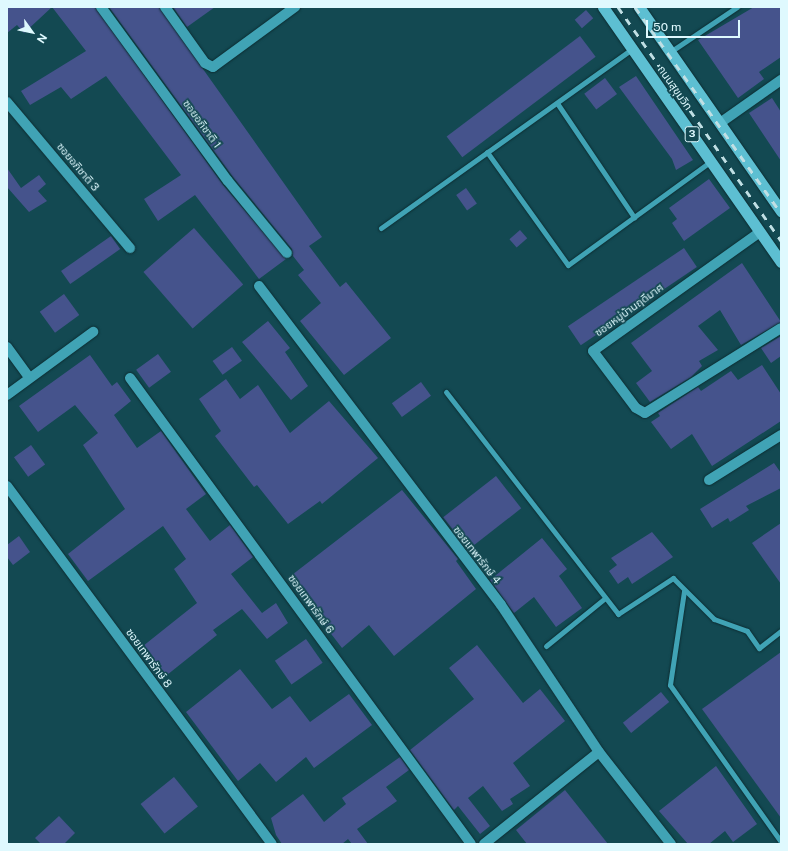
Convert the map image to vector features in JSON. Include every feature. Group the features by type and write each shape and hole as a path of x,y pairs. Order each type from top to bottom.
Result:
{"highway":[{"name":"ถนนสุขุมวิท","path":"603,7 781,262"},
{"name":"ถนนสุขุมวิท","path":"639,7 781,211"}],"street":[{"name":"ซอยอภิชาติ 1","path":"101,7 228,180 287,253"},
{"path":"165,7 205,64 213,67 295,7"},
{"path":"720,123 781,80"},
{"name":"ซอยอภิชาติ 3","path":"7,102 130,248"},
{"name":"ซอยหมู่บ้านฤดีมาศ","path":"760,232 593,351 636,408 645,413 781,328"},
{"name":"ซอยเทพารักษ์ 4","path":"259,286 501,605 599,752 671,844"},
{"path":"7,395 29,377 94,332"},
{"path":"7,347 29,377"},
{"name":"ซอยเทพารักษ์ 6","path":"130,378 471,844"},
{"path":"709,480 781,435"},
{"name":"ซอยเทพารักษ์ 8","path":"7,486 272,844"},
{"path":"484,844 599,752"}],"lane":[{"path":"670,52 737,7"},
{"path":"381,228 632,49"},
{"path":"557,102 634,217"},
{"path":"488,152 568,265 711,162"},
{"path":"446,392 618,614 673,578 684,591 714,619 747,631 759,648 781,630"},
{"path":"684,591 670,685 781,842"},
{"path":"546,646 605,598"}],"building":[{"path":"7,7 52,7 24,33 17,25 7,33"},
{"path":"52,7 95,7 223,185 286,259 259,279 195,195 158,221 144,199 181,175 106,76 71,99 61,87 30,105 21,91 86,51"},
{"path":"109,7 159,7 322,237 309,246 340,287 346,282 391,338 344,375 300,321 321,303 298,275 304,270 293,256 292,249 233,177"},
{"path":"173,7 215,7 187,27"},
{"path":"754,7 781,7 781,57 759,72 764,79 738,98 698,40"},
{"path":"586,10 593,18 582,28 575,20"},
{"path":"580,36 596,57 462,157 447,137"},
{"path":"636,76 693,160 676,170 672,159 619,87"},
{"path":"605,78 617,94 596,110 584,94"},
{"path":"772,98 781,112 781,161 749,113"},
{"path":"7,168 21,188 39,175 46,184 38,191 47,201 29,212 7,187"},
{"path":"709,179 730,208 684,241 672,223 677,219 669,208"},
{"path":"466,188 477,204 467,210 456,195"},
{"path":"194,228 243,285 193,329 143,272"},
{"path":"520,230 527,238 517,247 509,239"},
{"path":"111,236 120,249 70,284 61,271"},
{"path":"684,248 697,267 581,345 568,326"},
{"path":"742,263 781,322 741,345 720,310 698,326 718,350 699,361 702,366 691,377 650,402 636,383 652,371 631,343"},
{"path":"64,294 79,315 55,333 40,312"},
{"path":"268,321 290,348 285,352 308,386 291,400 242,342"},
{"path":"781,336 781,356 771,363 761,348"},
{"path":"232,347 242,361 223,375 213,361"},
{"path":"158,354 171,372 149,388 136,370"},
{"path":"90,355 112,386 117,382 131,401 114,415 137,448 161,431 206,494 186,509 210,541 230,525 253,557 231,574 262,613 276,603 288,623 267,639 242,609 213,630 217,635 162,679 138,650 197,603 174,569 186,559 163,526 88,581 68,554 125,509 83,445 98,433 75,405 38,432 19,406"},
{"path":"762,365 781,394 781,421 712,466 692,434 671,449 651,422 660,416 658,413 698,387 701,391 731,371 738,380"},
{"path":"226,379 240,399 258,385 290,433 329,401 378,458 322,504 320,501 288,524 257,485 254,487 215,436 221,431 199,399"},
{"path":"421,382 431,396 402,417 392,403"},
{"path":"31,445 45,464 28,477 14,457"},
{"path":"774,463 781,473 781,488 746,506 749,510 730,522 728,518 712,528 700,509"},
{"path":"496,476 521,508 468,550 443,517"},
{"path":"402,490 458,559 456,561 476,589 394,656 369,625 342,648 288,578"},
{"path":"781,523 781,584 752,543"},
{"path":"652,532 673,557 632,584 628,577 618,584 609,571 617,565 611,558"},
{"path":"19,536 30,552 13,565 7,557 7,545"},
{"path":"542,538 567,569 559,576 582,608 556,627 534,597 514,613 490,580"},
{"path":"306,639 323,663 292,685 275,661"},
{"path":"477,645 523,703 540,689 565,721 513,763 530,786 510,799 513,804 502,811 483,786 468,798 490,826 480,834 458,806 454,810 410,750 474,699 449,668"},
{"path":"781,652 781,818 702,709"},
{"path":"240,669 272,709 290,696 310,722 349,694 372,725 314,768 306,757 276,782 260,763 238,781 186,712"},
{"path":"661,692 669,702 631,733 623,723"},
{"path":"400,757 409,770 386,787 397,801 357,829 368,844 352,844 348,839 342,844 282,844 276,835 271,818 303,794 324,822 346,804 342,798"},
{"path":"716,766 757,824 733,842 725,831 709,844 688,844 659,811"},
{"path":"174,777 198,807 164,834 141,804"},
{"path":"565,790 608,844 527,844 516,830"},
{"path":"59,816 75,833 64,844 41,844 35,838"}],"railway":[{"path":"618,7 781,241"},
{"path":"635,7 781,213"}]}
